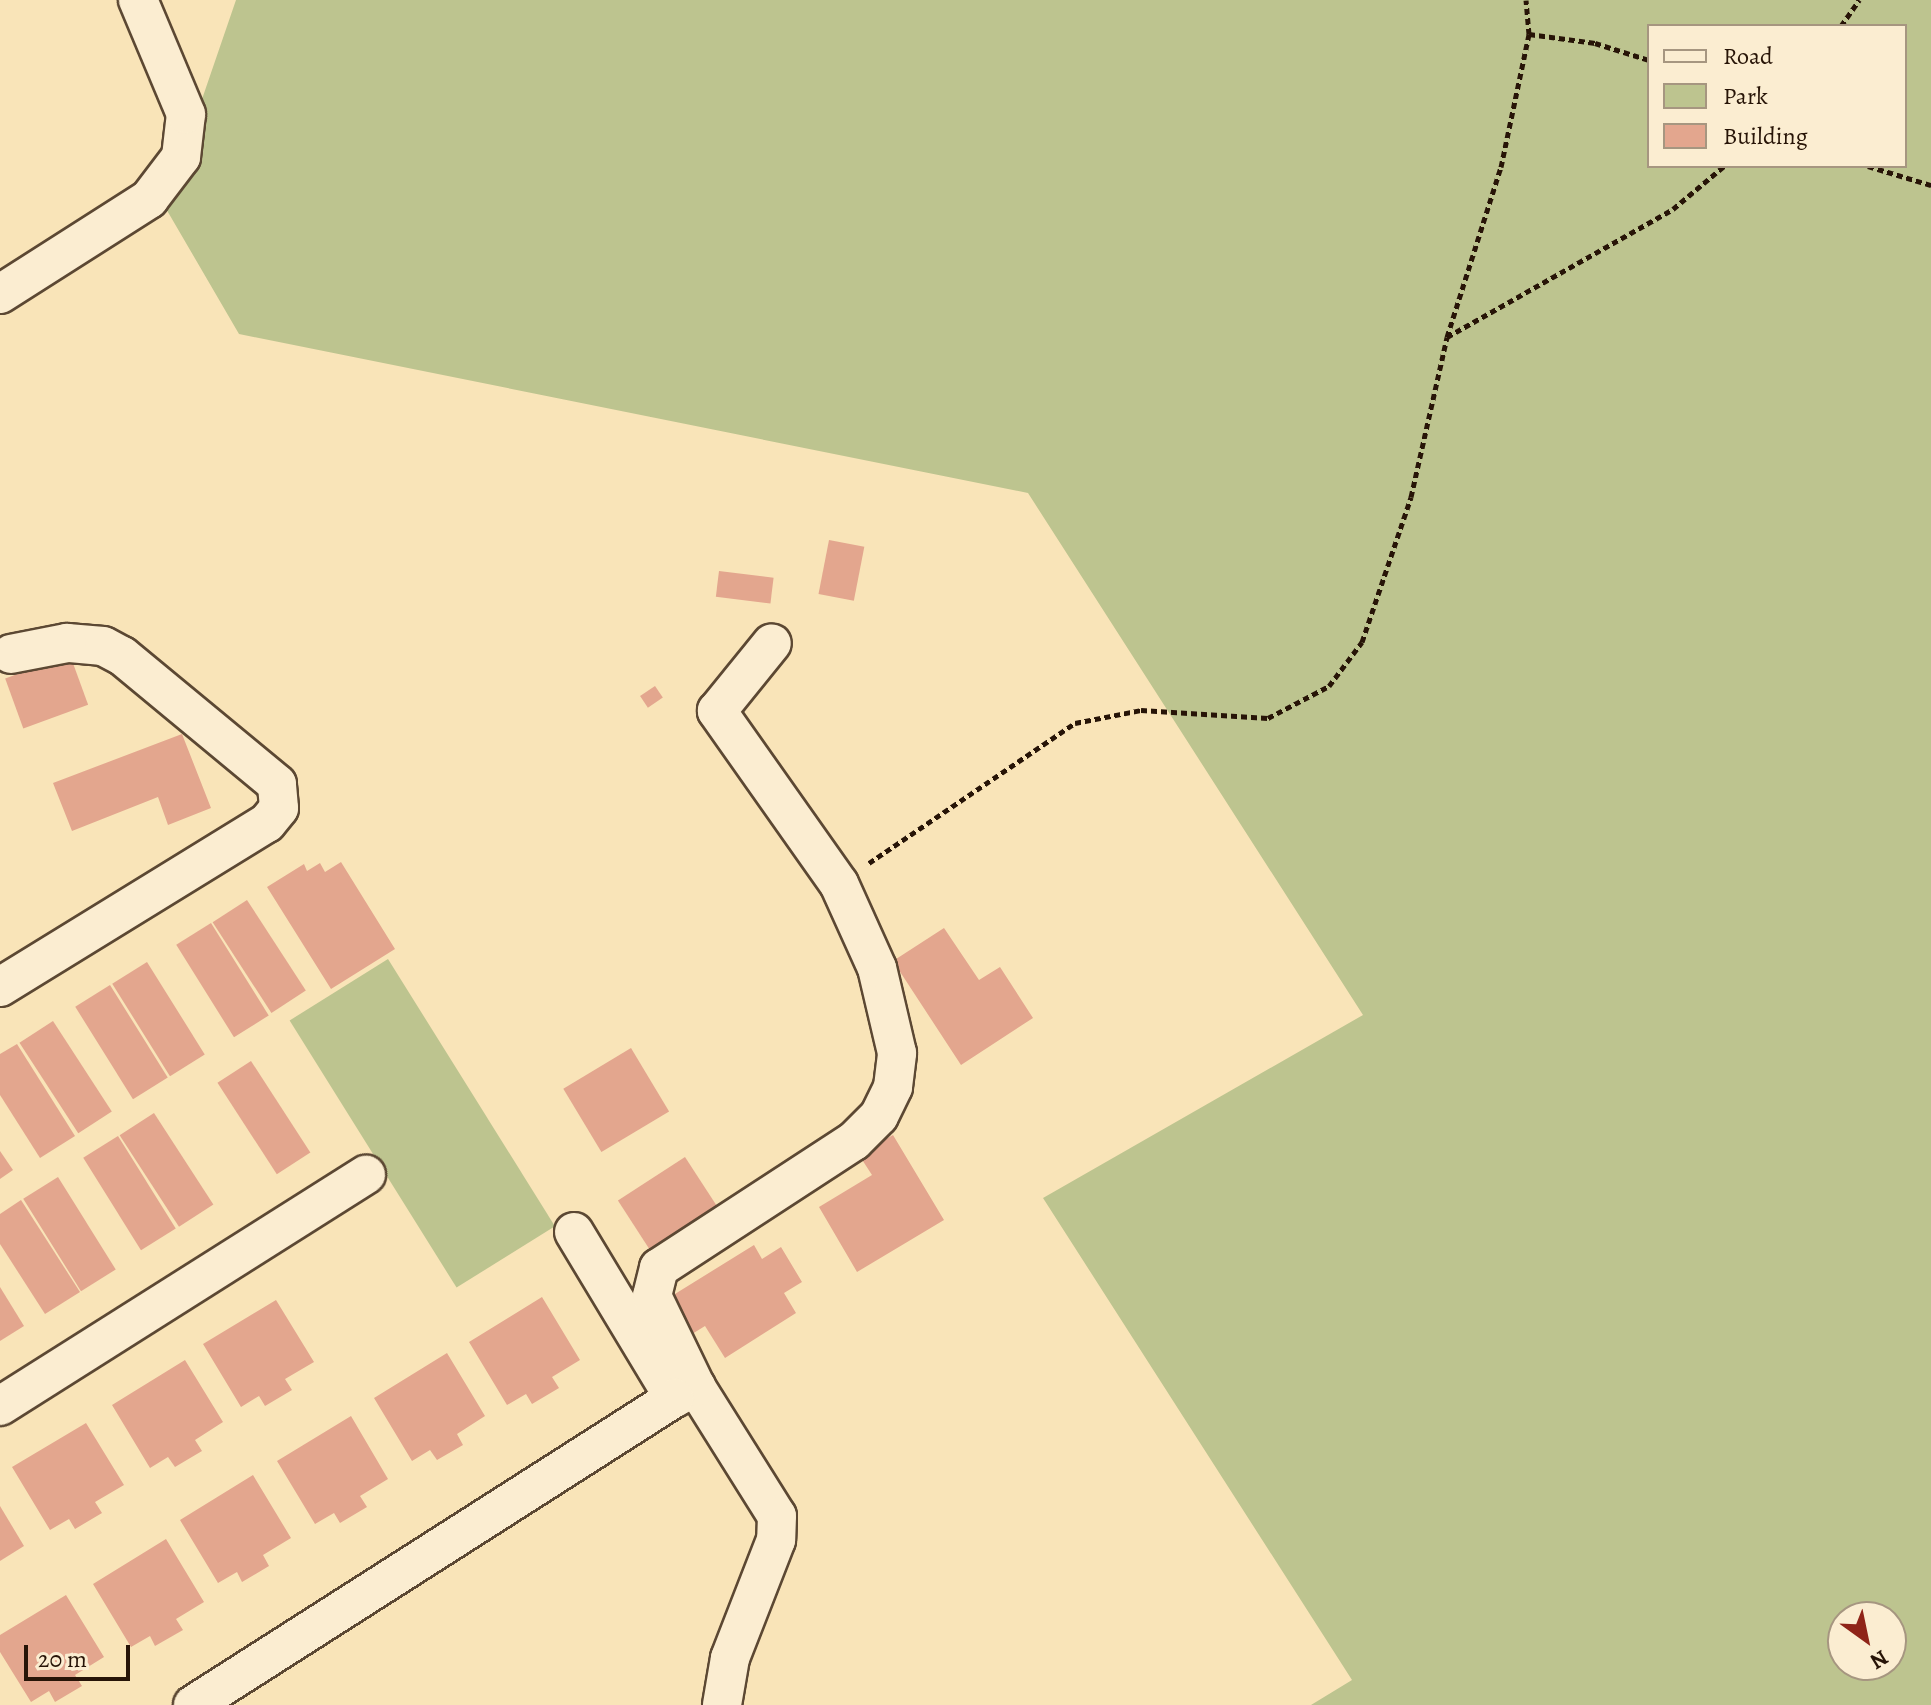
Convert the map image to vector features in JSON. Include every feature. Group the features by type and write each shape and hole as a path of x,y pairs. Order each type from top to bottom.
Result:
{"street":[{"path":"0,294 149,199 168,182 187,129 138,0"},
{"path":"0,987 267,823 279,808 277,784 122,656 103,646 67,643 11,654"},
{"path":"685,1392 652,1296 659,1268 854,1141 879,1116 893,1087 897,1053 877,968 839,884 717,711 772,643"},
{"path":"0,1406 366,1175"},
{"path":"574,1232 685,1392 777,1516 776,1540 730,1658 722,1705"},
{"path":"193,1705 685,1392"}],"path":[{"path":"839,884 1075,723 1141,710 1268,718 1329,686 1362,642 1411,497 1447,337 1501,167 1529,34 1526,0"},
{"path":"1842,24 1859,0"},
{"path":"1529,34 1595,43 1647,59"},
{"path":"1447,337 1673,209 1722,168"},
{"path":"1875,168 1931,185"}],"green space":[{"path":"236,0 1931,0 1931,1705 1311,1705 1352,1680 1043,1198 1363,1015 1028,493 239,334 165,207"},
{"path":"388,959 555,1226 457,1288 290,1020"}],"building":[{"path":"829,540 864,547 854,601 819,594"},
{"path":"719,571 774,578 770,604 716,597"},
{"path":"70,655 88,705 23,728 5,679"},
{"path":"655,686 663,698 648,708 640,696"},
{"path":"182,734 211,808 168,825 158,797 72,831 53,783"},
{"path":"341,862 395,949 331,989 267,887 304,864 307,871 320,863 325,872"},
{"path":"247,900 306,991 271,1013 213,922"},
{"path":"211,923 269,1015 234,1037 176,945"},
{"path":"944,928 979,980 1000,967 1033,1018 961,1065 893,961"},
{"path":"147,962 205,1054 170,1076 112,984"},
{"path":"110,985 168,1077 133,1099 75,1007"},
{"path":"53,1021 112,1112 78,1133 19,1043"},
{"path":"17,1044 75,1136 40,1158 0,1095 0,1054"},
{"path":"631,1048 669,1111 601,1152 563,1089"},
{"path":"251,1061 310,1152 277,1174 217,1083"},
{"path":"154,1113 213,1204 179,1227 120,1135"},
{"path":"893,1135 944,1220 857,1272 819,1207 872,1175 859,1155"},
{"path":"118,1136 176,1228 141,1250 83,1158"},
{"path":"0,1151 13,1170 0,1179"},
{"path":"685,1157 719,1210 652,1253 618,1201"},
{"path":"58,1177 116,1269 81,1291 23,1199"},
{"path":"21,1200 80,1292 45,1314 0,1244 0,1214"},
{"path":"754,1245 762,1259 781,1247 802,1282 784,1293 796,1313 725,1358 705,1326 684,1339 662,1302"},
{"path":"0,1287 24,1326 0,1341"},
{"path":"542,1297 580,1360 552,1377 559,1388 532,1404 526,1394 507,1405 469,1342"},
{"path":"276,1300 314,1362 285,1379 292,1390 265,1406 259,1396 241,1407 203,1344"},
{"path":"447,1353 485,1416 457,1434 463,1445 437,1460 430,1450 412,1461 374,1398"},
{"path":"185,1360 223,1422 195,1440 202,1451 175,1467 168,1457 150,1468 112,1405"},
{"path":"351,1416 388,1479 360,1496 367,1507 340,1523 334,1513 315,1524 277,1461"},
{"path":"86,1423 124,1485 95,1502 102,1513 75,1529 69,1519 50,1530 12,1467"},
{"path":"253,1475 291,1538 263,1555 269,1566 242,1582 237,1572 218,1583 180,1520"},
{"path":"0,1506 24,1546 0,1561"},
{"path":"166,1539 204,1602 176,1619 183,1630 155,1646 150,1636 131,1647 93,1584"},
{"path":"66,1595 104,1657 75,1675 82,1686 55,1702 49,1691 31,1702 0,1652 0,1635"}]}
